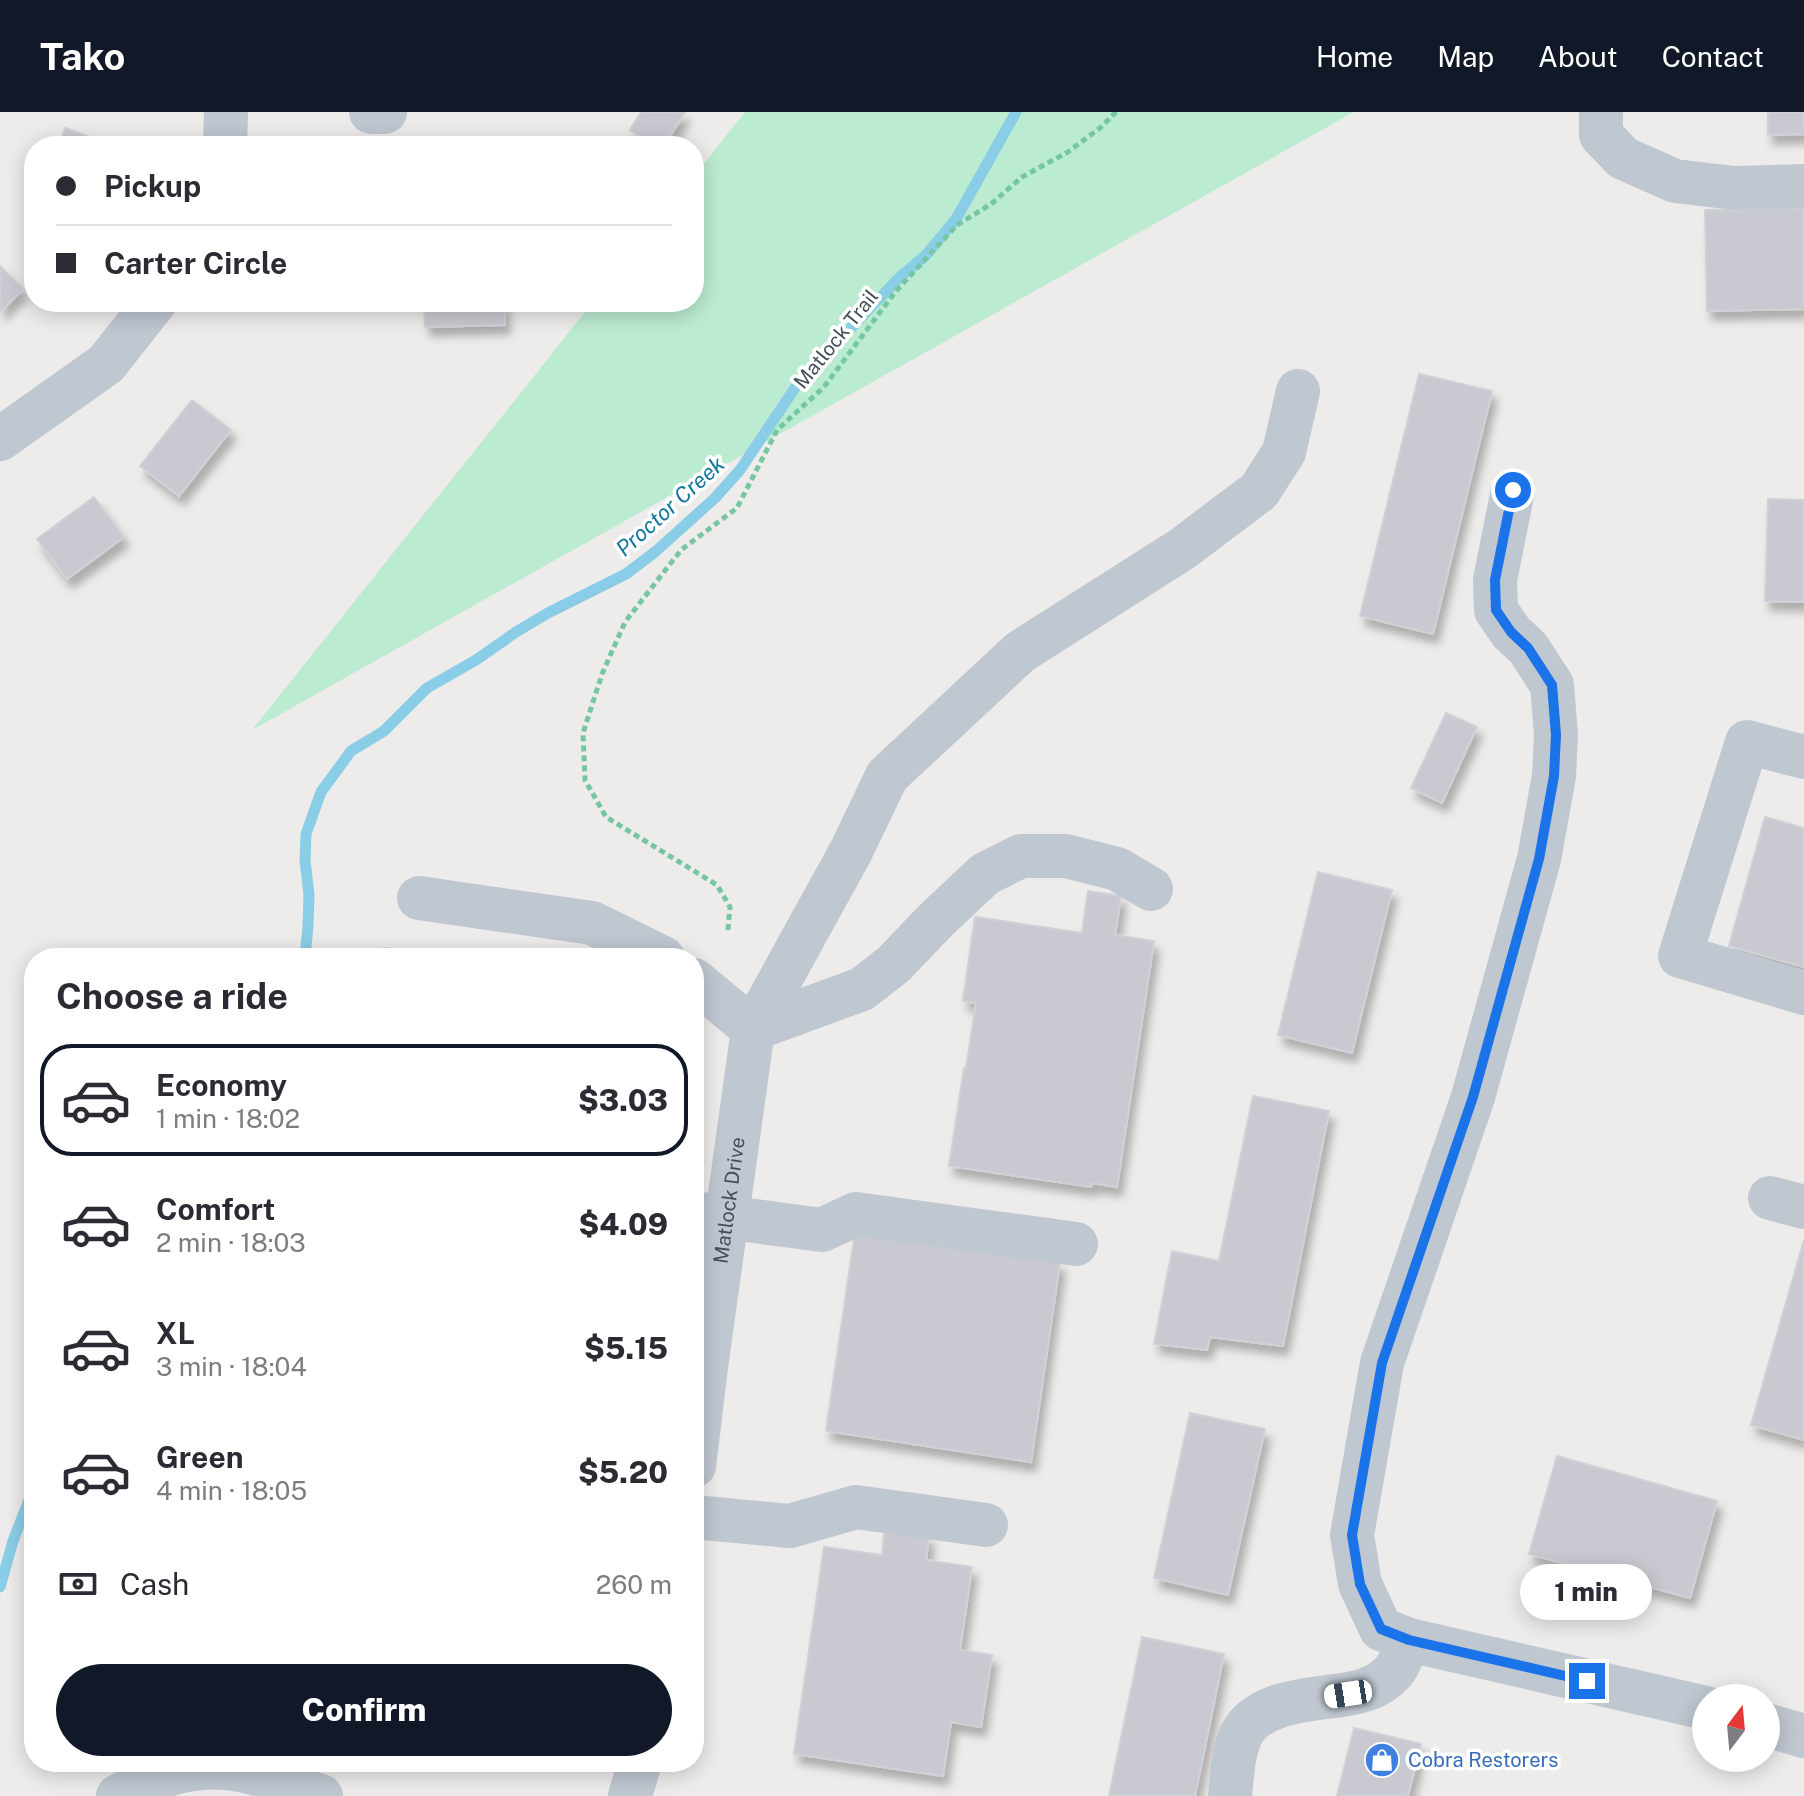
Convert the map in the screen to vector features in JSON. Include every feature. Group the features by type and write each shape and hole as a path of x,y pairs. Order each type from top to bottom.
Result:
{"street":[{"path":"225,136 226,112"},
{"path":"371,112 385,112"},
{"path":"1601,112 1601,135 1623,158 1675,181 1734,188 1804,186"},
{"path":"0,439 106,364 147,312"},
{"path":"753,1029 851,851 887,776 1020,652 1182,549 1259,491 1284,452 1298,391"},
{"path":"1513,490 1495,580 1496,610 1511,632 1528,648 1552,685 1554,776 1539,859 1473,1097 1382,1363 1352,1535 1360,1584 1381,1629 1409,1640 1692,1705"},
{"path":"1804,757 1747,742 1680,956 1804,993"},
{"path":"753,1029 862,989 894,964 985,874 1021,856 1066,856 1117,869 1151,889"},
{"path":"419,898 592,923 643,948"},
{"path":"704,988 753,1029"},
{"name":"Matlock Drive","path":"704,1306 710,1215 753,1029"},
{"path":"710,1215 822,1230 856,1214 1076,1244"},
{"path":"704,1518 790,1526 856,1507 986,1525"},
{"path":"1230,1796 1232,1768 1242,1734 1261,1713 1292,1703 1375,1687 1394,1671 1409,1640"},
{"path":"1780,1729 1804,1736"},
{"path":"118,1796 155,1778 179,1772"},
{"path":"245,1772 321,1796"},
{"path":"630,1796 637,1772"}],"path":[{"name":"Matlock Trail","path":"728,930 730,907 717,885 606,817 585,780 583,733 602,674 625,622 681,550 737,508 777,430 824,387 896,291 957,225 991,204 1022,177 1068,152 1116,112"}],"green space":[{"path":"745,112 1354,112 252,730 585,312 704,312 704,163"}],"building":[{"path":"641,112 685,112 670,136 640,136 630,130"},
{"path":"1768,112 1804,112 1804,134 1768,135"},
{"path":"65,128 88,136 62,136"},
{"path":"1804,208 1804,309 1707,311 1705,210"},
{"path":"0,266 23,289 0,312"},
{"path":"424,312 504,312 505,325 425,327"},
{"path":"1419,374 1492,391 1433,634 1360,616"},
{"path":"192,400 231,430 179,496 140,466"},
{"path":"94,497 124,537 67,579 37,539"},
{"path":"1768,499 1804,500 1804,602 1765,601"},
{"path":"1446,713 1477,727 1442,803 1411,788"},
{"path":"1765,817 1804,828 1804,967 1729,946"},
{"path":"1318,872 1392,890 1352,1053 1278,1035"},
{"path":"1088,891 1121,896 1115,935 1154,941 1117,1187 1092,1183 1091,1187 949,1166 976,1003 963,1001 975,917 1082,933"},
{"path":"1253,1096 1329,1111 1283,1346 1210,1337 1207,1350 1154,1344 1172,1251 1219,1261"},
{"path":"855,1232 1060,1262 1031,1462 826,1431"},
{"path":"1804,1240 1804,1440 1751,1425"},
{"path":"1190,1413 1265,1429 1228,1595 1154,1578"},
{"path":"1557,1456 1717,1501 1690,1598 1529,1554"},
{"path":"885,1528 929,1535 926,1560 972,1567 960,1650 992,1655 981,1727 951,1722 943,1776 794,1754 824,1547 882,1555"},
{"path":"1142,1637 1224,1654 1195,1796 1109,1796"},
{"path":"1354,1728 1421,1744 1408,1796 1337,1796"}],"waterway":[{"name":"Proctor Creek","path":"306,948 309,895 306,834 321,792 351,751 384,731 427,688 548,613 626,574 715,498 740,470 799,382 899,278 926,255 956,219 1016,112"},
{"name":"Proctor Creek","path":"0,1587 24,1513"}],"place":[{"name":"Cobra Restorers","path":"1382,1760"}],"route":[{"path":"1513,490 1495,580 1496,610 1511,632 1528,648 1552,685 1556,735 1554,776 1539,859 1473,1097 1382,1363 1352,1535 1360,1584 1381,1629 1409,1640 1587,1681"}]}
